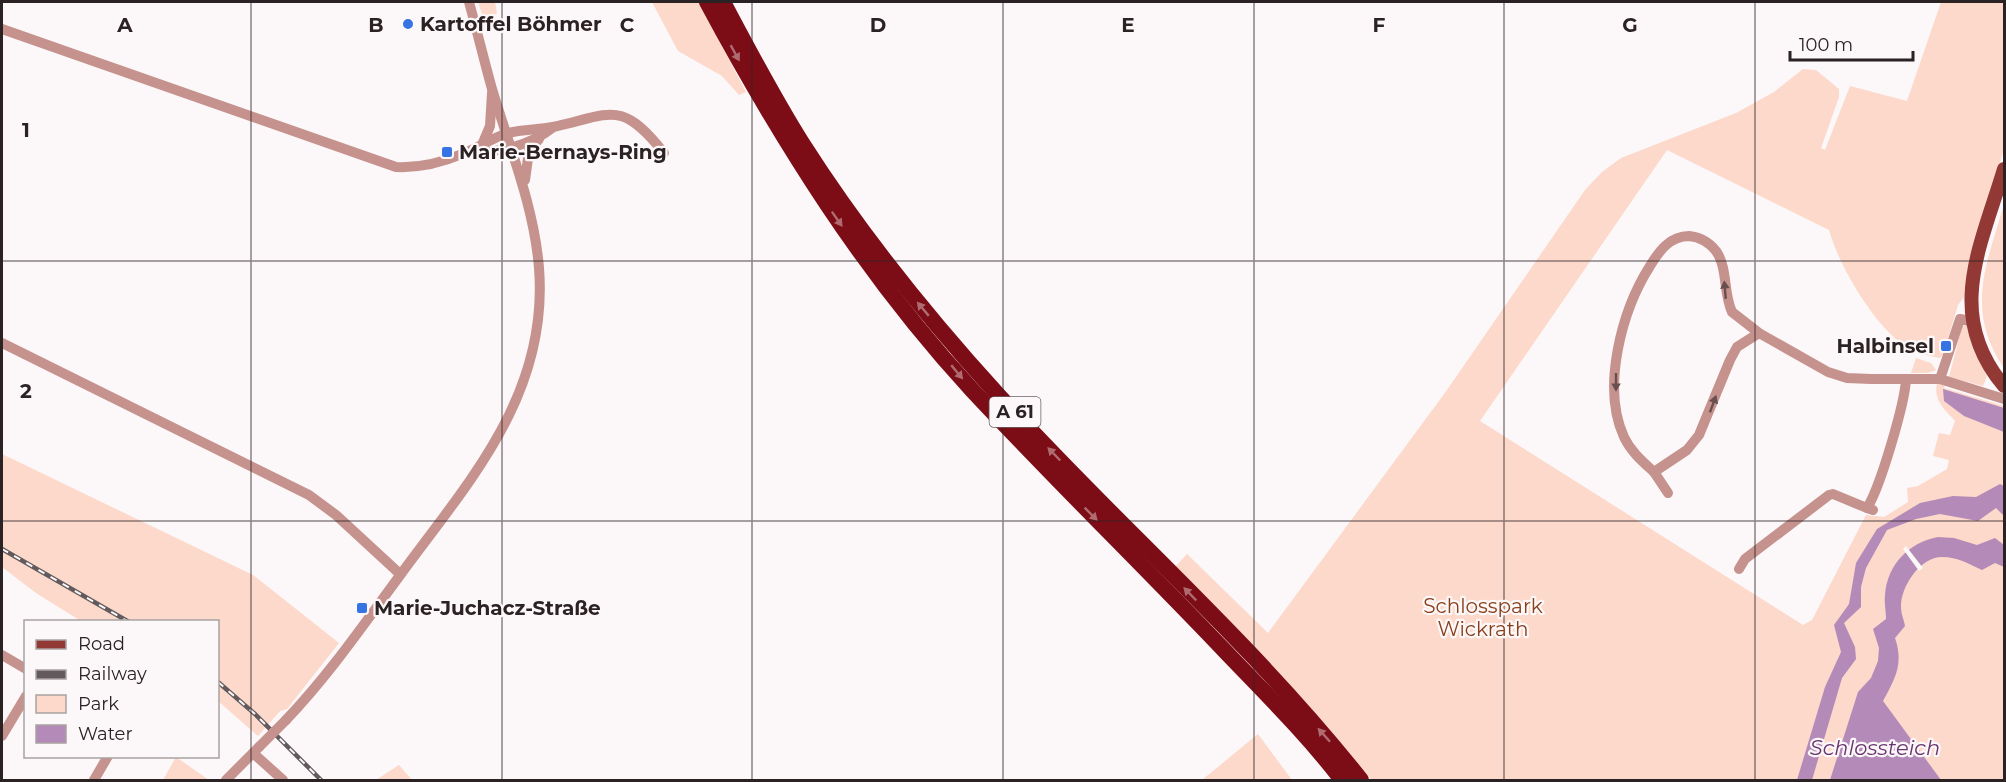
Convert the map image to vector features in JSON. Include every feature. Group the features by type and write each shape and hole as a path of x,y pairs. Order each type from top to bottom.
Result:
{"highway":[{"name":"A 61","path":"707,2 769,116 809,179 911,318 971,388 1276,704 1342,780"},
{"name":"A 61","path":"723,2 803,144 861,229 920,306 1008,405 1290,697 1361,780"}],"main road":[{"path":"2004,169 1975,266 1970,294 1971,321 1980,351 2004,386"}],"street":[{"path":"226,780 319,684 497,441 525,378 537,327 540,285 534,227 508,133 492,90 470,2"},
{"path":"2,29 396,166 415,167 435,164 462,155 508,133 555,126 598,114 613,114 644,127 664,153"},
{"path":"482,145 490,126 492,90"},
{"path":"525,189 529,151 555,126"},
{"path":"462,155 512,148 541,137"},
{"path":"1668,493 1654,472 1635,454 1624,437 1617,412 1615,376 1627,312 1640,282 1659,252 1672,240 1683,237 1704,240 1717,252 1723,270 1725,297 1732,312 1760,333 1828,372 1847,378 1940,379 2004,399"},
{"path":"1940,379 1960,319 1971,321"},
{"path":"1654,472 1687,450 1699,435 1737,348 1760,333"},
{"path":"2,343 309,495 336,515 400,574"},
{"path":"1739,569 1745,559 1829,495 1833,494 1870,509 1906,391 1906,379"},
{"path":"2,655 24,668"},
{"path":"2,736 24,699"},
{"path":"256,750 283,780"},
{"path":"94,780 107,758"}],"green space":[{"path":"478,2 495,2 497,13 485,23"},
{"path":"652,2 699,2 746,92 739,95 722,76 678,51"},
{"name":"Schlosspark Wickrath","path":"1941,2 2004,2 2004,149 1967,275 1964,297 1958,305 1943,355 1939,358 1911,350 1883,326 1850,278 1829,230 1667,150 1480,421 1803,625 1812,620 1866,515 1884,517 1908,502 1907,488 1918,486 1947,469 1949,460 1933,456 1939,433 1950,435 1955,421 1938,399 1937,383 1945,384 1944,388 2004,406 2004,780 1372,780 1293,689 1174,568 1187,554 1268,633 1447,390 1585,190 1602,172 1621,158 1736,113 1774,92 1803,69 1816,70 1839,89 1839,97 1821,148 1825,150 1850,86 1907,101"},
{"path":"2004,205 2004,368 1992,347 1985,327 1982,307 1986,268"},
{"path":"1967,324 1973,349 1987,376 1983,386 1949,377 1962,327"},
{"path":"1916,358 1931,363 1936,370 1928,373 1911,373"},
{"path":"2,454 253,575 339,643 287,709 280,711 258,736 219,702 219,620 79,620 36,593 2,567"},
{"path":"1258,734 1292,780 1202,780"},
{"path":"177,758 209,780 163,780"},
{"path":"399,765 412,780 376,780"}],"water":[{"path":"1943,389 2004,408 2004,432 1964,416 1944,401"},
{"path":"2000,484 2004,486 2004,516 1996,508 1978,521 1940,514 1916,519 1887,530 1866,568 1861,587 1861,607 1844,623 1855,647 1856,659 1842,678 1812,780 1797,780 1825,687 1841,652 1834,625 1849,604 1856,563 1877,529 1920,503 1953,496 1976,497"},
{"name":"Schlossteich","path":"1938,537 1954,538 1977,545 1995,538 2004,545 2004,567 1995,563 1982,570 1953,558 1934,558 1919,568 1904,591 1901,610 1905,626 1895,638 1899,656 1897,671 1883,701 1941,780 1830,780 1858,692 1871,678 1878,661 1879,648 1873,629 1886,619 1885,595 1890,574 1901,557 1909,550"}],"pier":[{"path":"1906,546 1923,568 1919,571 1903,549"}],"railway":[{"path":"2,549 126,620"},
{"path":"219,683 255,714 321,780"}],"place":[{"name":"Kartoffel Böhmer","path":"408,24"},
{"name":"Marie-Bernays-Ring","path":"447,152"},
{"name":"Halbinsel","path":"1946,346"},
{"name":"Marie-Juchacz-Straße","path":"362,608"}]}
